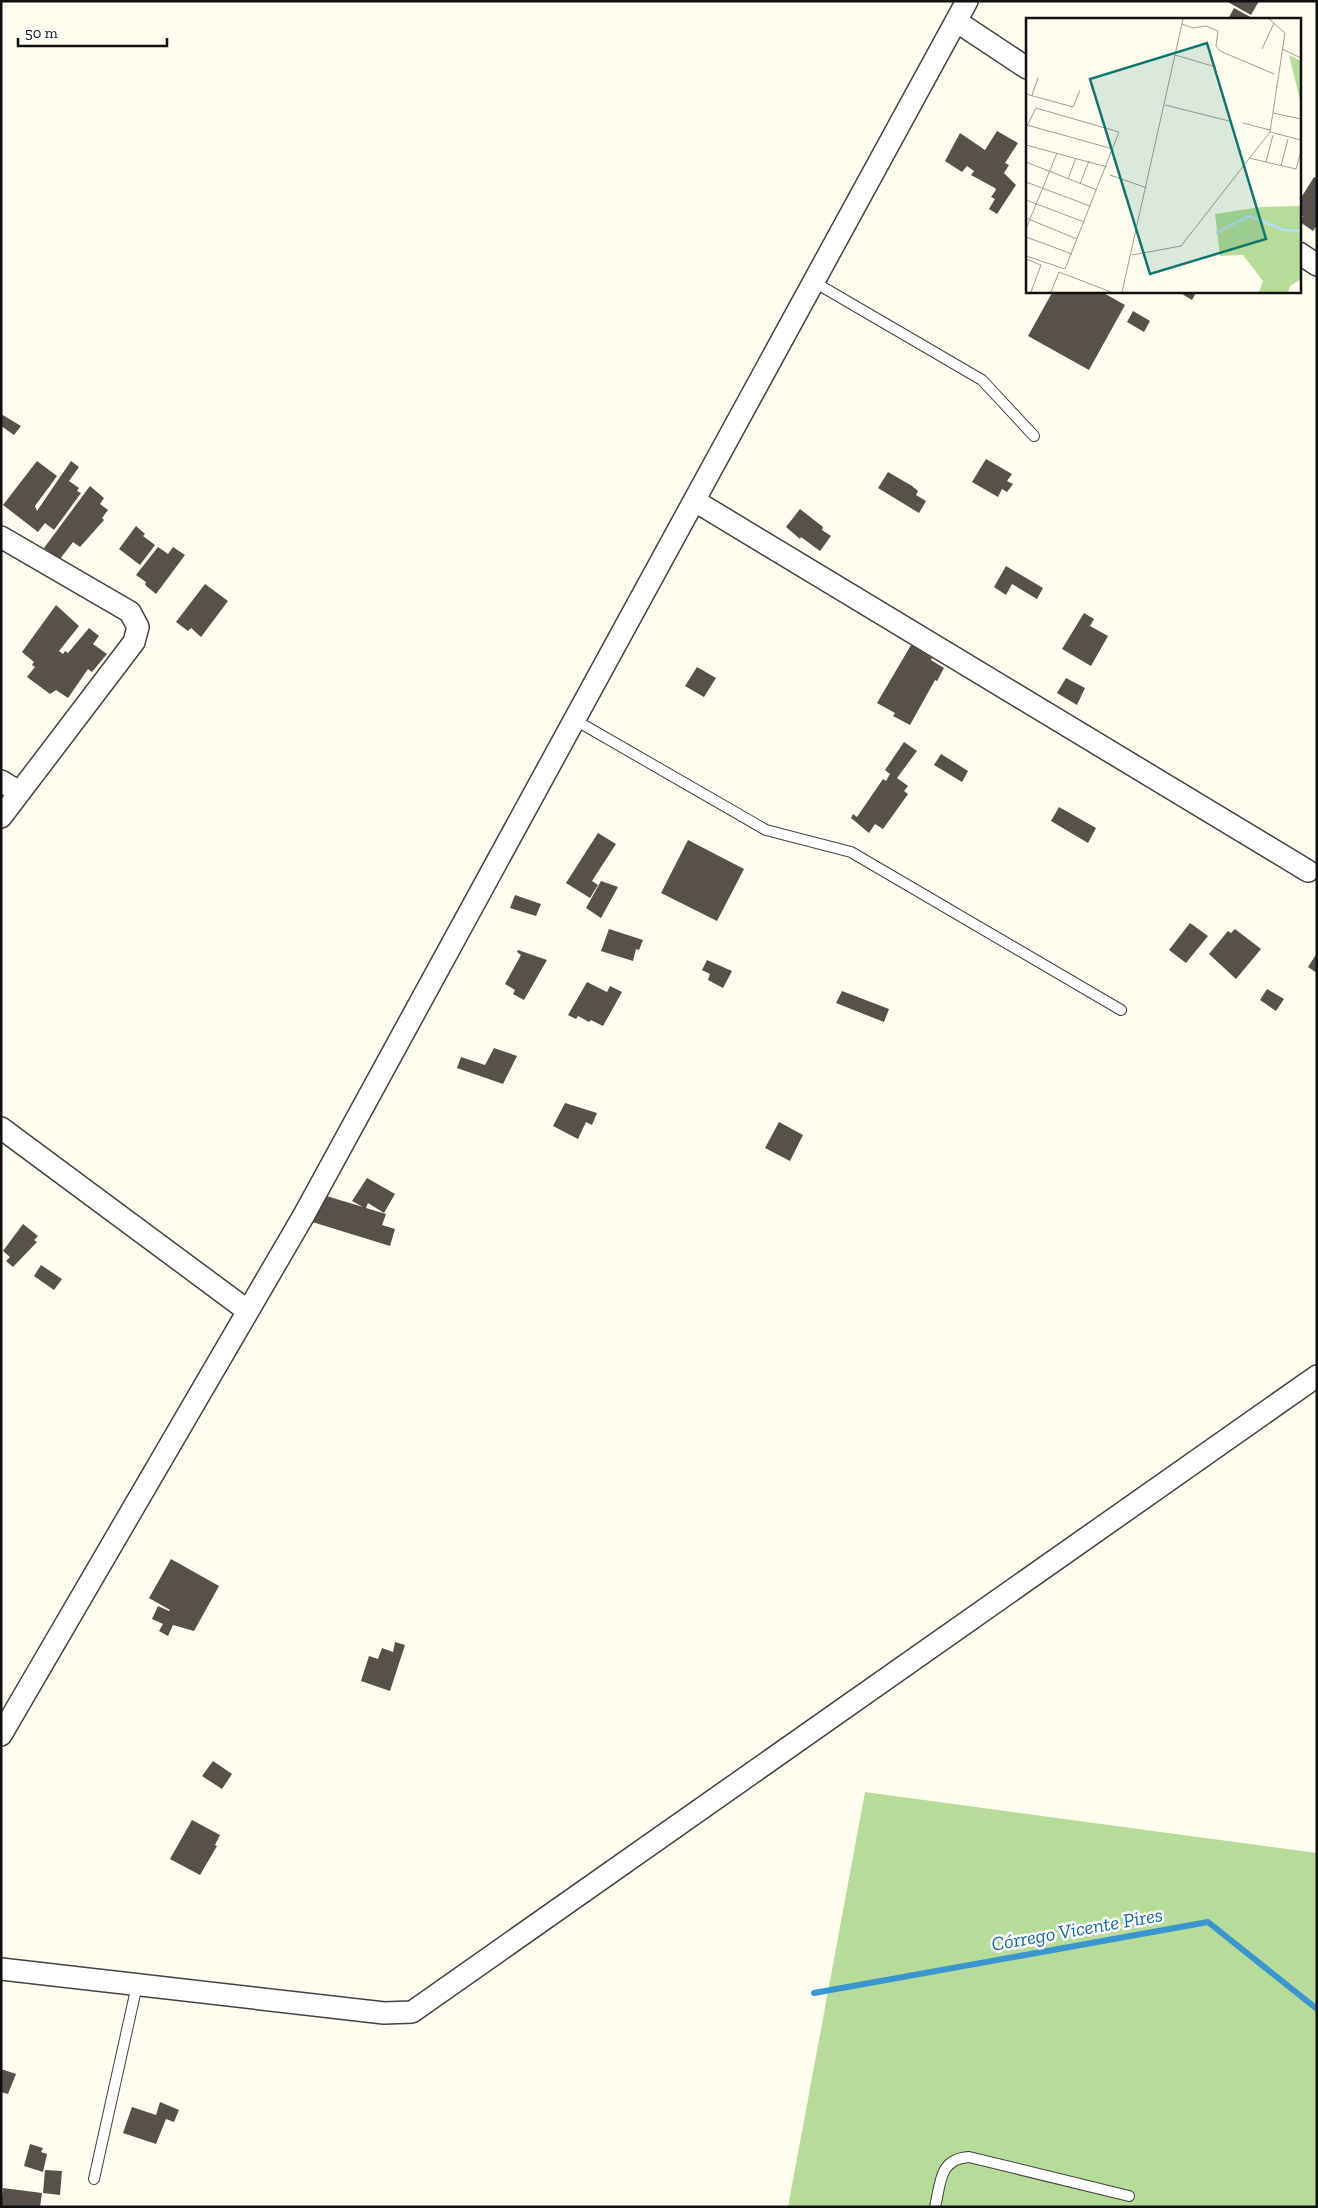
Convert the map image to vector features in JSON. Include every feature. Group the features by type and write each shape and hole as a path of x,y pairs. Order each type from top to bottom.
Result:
{"street":[{"path":"1,1735 304,1215 967,1"},
{"path":"956,21 1026,67"},
{"path":"1300,253 1317,265"},
{"path":"695,501 1308,871"},
{"path":"1,536 130,612 138,627 134,642 10,787 1,817"},
{"path":"1,1128 248,1311"},
{"path":"1,1969 384,2014 412,2012 1317,1376"}],"lane":[{"path":"814,282 982,380 1034,436"},
{"path":"575,720 766,830 851,852 1121,1010"},
{"path":"94,2178 137,1985"},
{"path":"935,2207 945,2167 956,2158 969,2156 1129,2196"}],"green space":[{"path":"865,1792 1317,1853 1317,2207 788,2207"}],"building":[{"path":"1226,1 1259,1 1251,15"},
{"path":"1234,8 1252,18 1229,18"},
{"path":"997,131 1018,143 1005,163 1009,165 1004,173 1016,185 997,214 989,209 995,199 991,197 996,190 995,188 971,175 974,171 967,166 962,172 945,161 960,133 985,150"},
{"path":"1314,177 1317,179 1317,225 1313,231 1300,222 1303,216 1300,214 1300,199"},
{"path":"1052,292 1102,292 1125,305 1089,370 1028,336"},
{"path":"1179,292 1196,292 1192,300"},
{"path":"1133,311 1150,321 1144,332 1127,322"},
{"path":"1,414 21,426 14,435 1,426"},
{"path":"986,459 1012,474 1007,481 1013,484 1007,492 1002,489 998,497 972,482"},
{"path":"37,461 57,476 35,506 37,511 71,461 79,467 69,481 79,488 77,491 81,493 54,530 45,523 38,532 3,505"},
{"path":"888,472 912,486 918,491 916,495 926,501 919,513 878,488"},
{"path":"90,486 104,498 100,504 108,510 102,518 104,520 80,547 73,542 60,559 44,548"},
{"path":"800,509 823,527 822,530 831,536 820,551 801,537 800,539 786,527"},
{"path":"136,526 145,534 143,536 155,545 140,565 119,549"},
{"path":"158,547 168,554 173,547 185,555 156,594 145,585 146,582 136,575"},
{"path":"1006,566 1043,588 1037,599 1012,584 1006,595 994,587"},
{"path":"205,584 228,601 201,637 191,628 188,631 176,622"},
{"path":"56,605 79,626 59,651 63,654 65,651 68,653 89,628 99,636 93,644 107,654 92,672 88,669 68,698 56,690 50,694 27,677 35,667 32,665 34,662 22,652"},
{"path":"1084,613 1094,619 1090,626 1108,636 1091,666 1062,649"},
{"path":"911,645 944,668 937,681 935,680 910,725 893,716 895,713 877,703"},
{"path":"697,667 716,678 704,697 685,686"},
{"path":"1066,678 1085,688 1077,705 1057,693"},
{"path":"904,742 917,751 897,778 908,786 904,791 908,794 883,829 875,824 869,833 851,818 853,814 857,817 883,779 886,781 890,774 885,770"},
{"path":"941,754 968,771 962,782 934,765"},
{"path":"1059,807 1096,828 1088,843 1051,821"},
{"path":"598,833 616,844 592,881 598,885 590,898 566,883"},
{"path":"688,840 744,869 717,921 661,893"},
{"path":"601,881 618,887 601,918 586,908"},
{"path":"515,895 541,904 536,916 510,908"},
{"path":"1190,923 1208,936 1186,963 1169,950"},
{"path":"609,929 643,940 639,950 636,949 633,961 601,951"},
{"path":"1235,929 1261,949 1236,979 1209,954 1228,931 1231,933"},
{"path":"518,950 547,960 524,1000 513,994 515,990 505,984 521,955 517,952"},
{"path":"1317,953 1317,973 1308,967"},
{"path":"707,960 732,971 723,988 708,980 710,974 702,970"},
{"path":"587,982 607,992 610,986 622,992 603,1026 591,1020 589,1022 578,1016 576,1019 568,1015"},
{"path":"1267,989 1284,999 1276,1011 1260,1000"},
{"path":"842,991 889,1009 884,1022 836,1003"},
{"path":"494,1048 517,1056 503,1084 457,1068 461,1057 485,1065"},
{"path":"565,1103 597,1113 592,1125 586,1122 578,1139 553,1126"},
{"path":"779,1122 803,1135 790,1161 765,1148"},
{"path":"367,1178 395,1194 384,1213 368,1203 366,1208 386,1214 382,1225 395,1229 390,1246 309,1221 323,1195 363,1207 352,1201"},
{"path":"23,1224 38,1236 34,1240 37,1242 13,1267 6,1261 10,1257 3,1251"},
{"path":"41,1265 62,1279 54,1290 34,1276"},
{"path":"171,1559 219,1586 194,1631 173,1625 168,1636 159,1631 163,1624 152,1619 158,1606 170,1610 149,1598"},
{"path":"395,1642 405,1645 390,1691 361,1681 369,1656 378,1659 382,1648 393,1652"},
{"path":"213,1761 232,1774 222,1789 202,1776"},
{"path":"192,1820 220,1835 215,1845 217,1846 200,1875 170,1859"},
{"path":"1,2069 16,2074 8,2094 1,2092"},
{"path":"160,2102 179,2110 174,2122 166,2119 156,2144 123,2133 132,2107 156,2115"},
{"path":"30,2144 43,2148 41,2152 47,2154 43,2172 24,2166"},
{"path":"45,2170 62,2171 60,2195 43,2193"},
{"path":"3,2188 42,2193 40,2207 1,2206"}],"waterway":[{"name":"Córrego Vicente Pires","path":"814,1993 1208,1922 1317,2009"}]}
